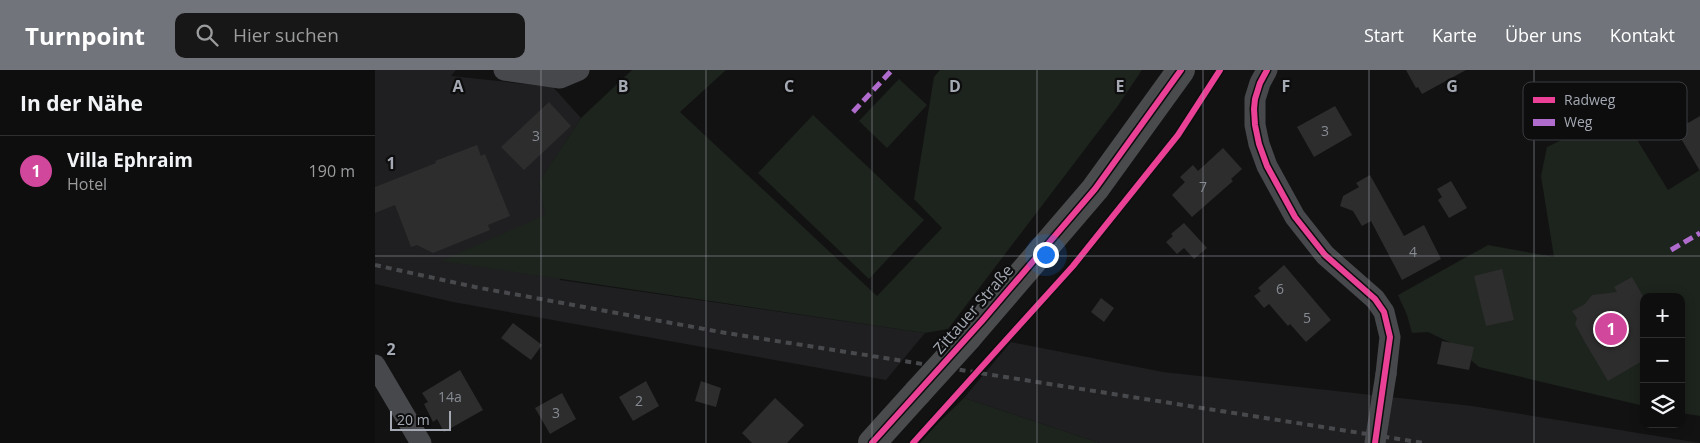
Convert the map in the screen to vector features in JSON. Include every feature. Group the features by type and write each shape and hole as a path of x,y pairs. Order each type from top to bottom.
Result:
{"main road":[{"name":"Zittauer Straße","path":"872,443 968,337 1095,189 1181,70"}],"street":[{"path":"504,70 560,78 579,70"},
{"path":"1267,70 1255,99 1255,125 1267,166 1295,217 1325,255 1375,299 1384,312 1390,337 1375,443"},
{"path":"375,365 421,443"}],"shaded area":[{"path":"375,70 456,70 451,76 553,87 581,118 539,183 560,280 925,333 886,380 453,302 375,284"},
{"path":"632,70 726,70 680,112 877,296 942,228 914,199 934,77 940,70 1142,70 1117,107 948,329 925,333 441,261 545,215 539,182 581,118"},
{"path":"899,79 927,105 887,148 859,121"},
{"path":"813,115 924,220 869,279 758,173"},
{"path":"1562,140 1637,140 1668,190 1700,170 1700,416 1685,414 1685,293 1640,293 1640,405 1479,367 1451,343 1428,332 1412,333 1407,315 1398,295 1488,245 1554,257 1541,176 1547,147"},
{"path":"1011,342 1163,372 1472,406 1700,443 1100,443 964,398"},
{"path":"964,398 1100,443 920,443"}],"building":[{"path":"1406,70 1466,70 1422,94 1418,87 1416,88"},
{"path":"549,102 571,126 524,170 501,147"},
{"path":"1335,106 1352,135 1314,157 1297,127"},
{"path":"1700,116 1700,171 1682,140 1687,140 1687,124"},
{"path":"477,145 481,156 485,154 510,216 488,225 490,230 433,253 417,245 411,247 395,205 375,213 375,187"},
{"path":"1223,148 1242,169 1231,179 1233,181 1192,217 1172,195 1185,182 1180,177 1193,165 1198,171"},
{"path":"1370,175 1404,236 1424,225 1441,259 1402,280 1371,221 1362,226 1353,211 1340,206 1343,196 1359,187 1356,183"},
{"path":"1451,181 1467,208 1449,218 1438,200 1442,197 1437,189"},
{"path":"1184,223 1207,248 1194,259 1184,248 1177,254 1166,242 1173,236 1171,234"},
{"path":"1284,265 1331,320 1306,342 1290,324 1288,326 1269,304 1264,308 1254,296 1261,291 1258,288"},
{"path":"1502,269 1514,320 1486,326 1474,276"},
{"path":"1632,277 1641,293 1640,362 1608,381 1575,324 1577,318 1572,311 1585,304 1592,295 1617,292 1614,287"},
{"path":"1101,298 1114,308 1104,322 1091,312"},
{"path":"513,323 542,345 531,360 501,338"},
{"path":"1442,341 1474,347 1469,370 1437,364"},
{"path":"460,370 483,410 444,432 437,419 433,422 424,404 428,402 422,393"},
{"path":"646,381 659,406 633,421 619,397"},
{"path":"701,381 721,388 716,407 695,401"},
{"path":"562,393 576,419 550,434 535,408"},
{"path":"775,398 804,425 787,443 752,443 742,433"}],"tram line":[{"path":"864,443 960,337 1055,227 1171,70"},
{"path":"881,443 997,315 1064,237 1127,155 1188,70"}],"railway":[{"path":"375,265 475,287 726,333 1424,443"}],"marked path":[{"path":"853,112 892,70"},
{"path":"1671,250 1700,233"}],"cycle path":[{"path":"872,443 982,321 1095,189 1181,70"},
{"path":"913,443 1073,266 1178,135 1220,70"},
{"path":"1267,70 1260,83 1254,109 1259,144 1267,166 1295,217 1325,255 1375,299 1384,312 1390,337 1375,443"}],"place":[{"name":"Villa Ephraim","path":"1611,329"}]}
